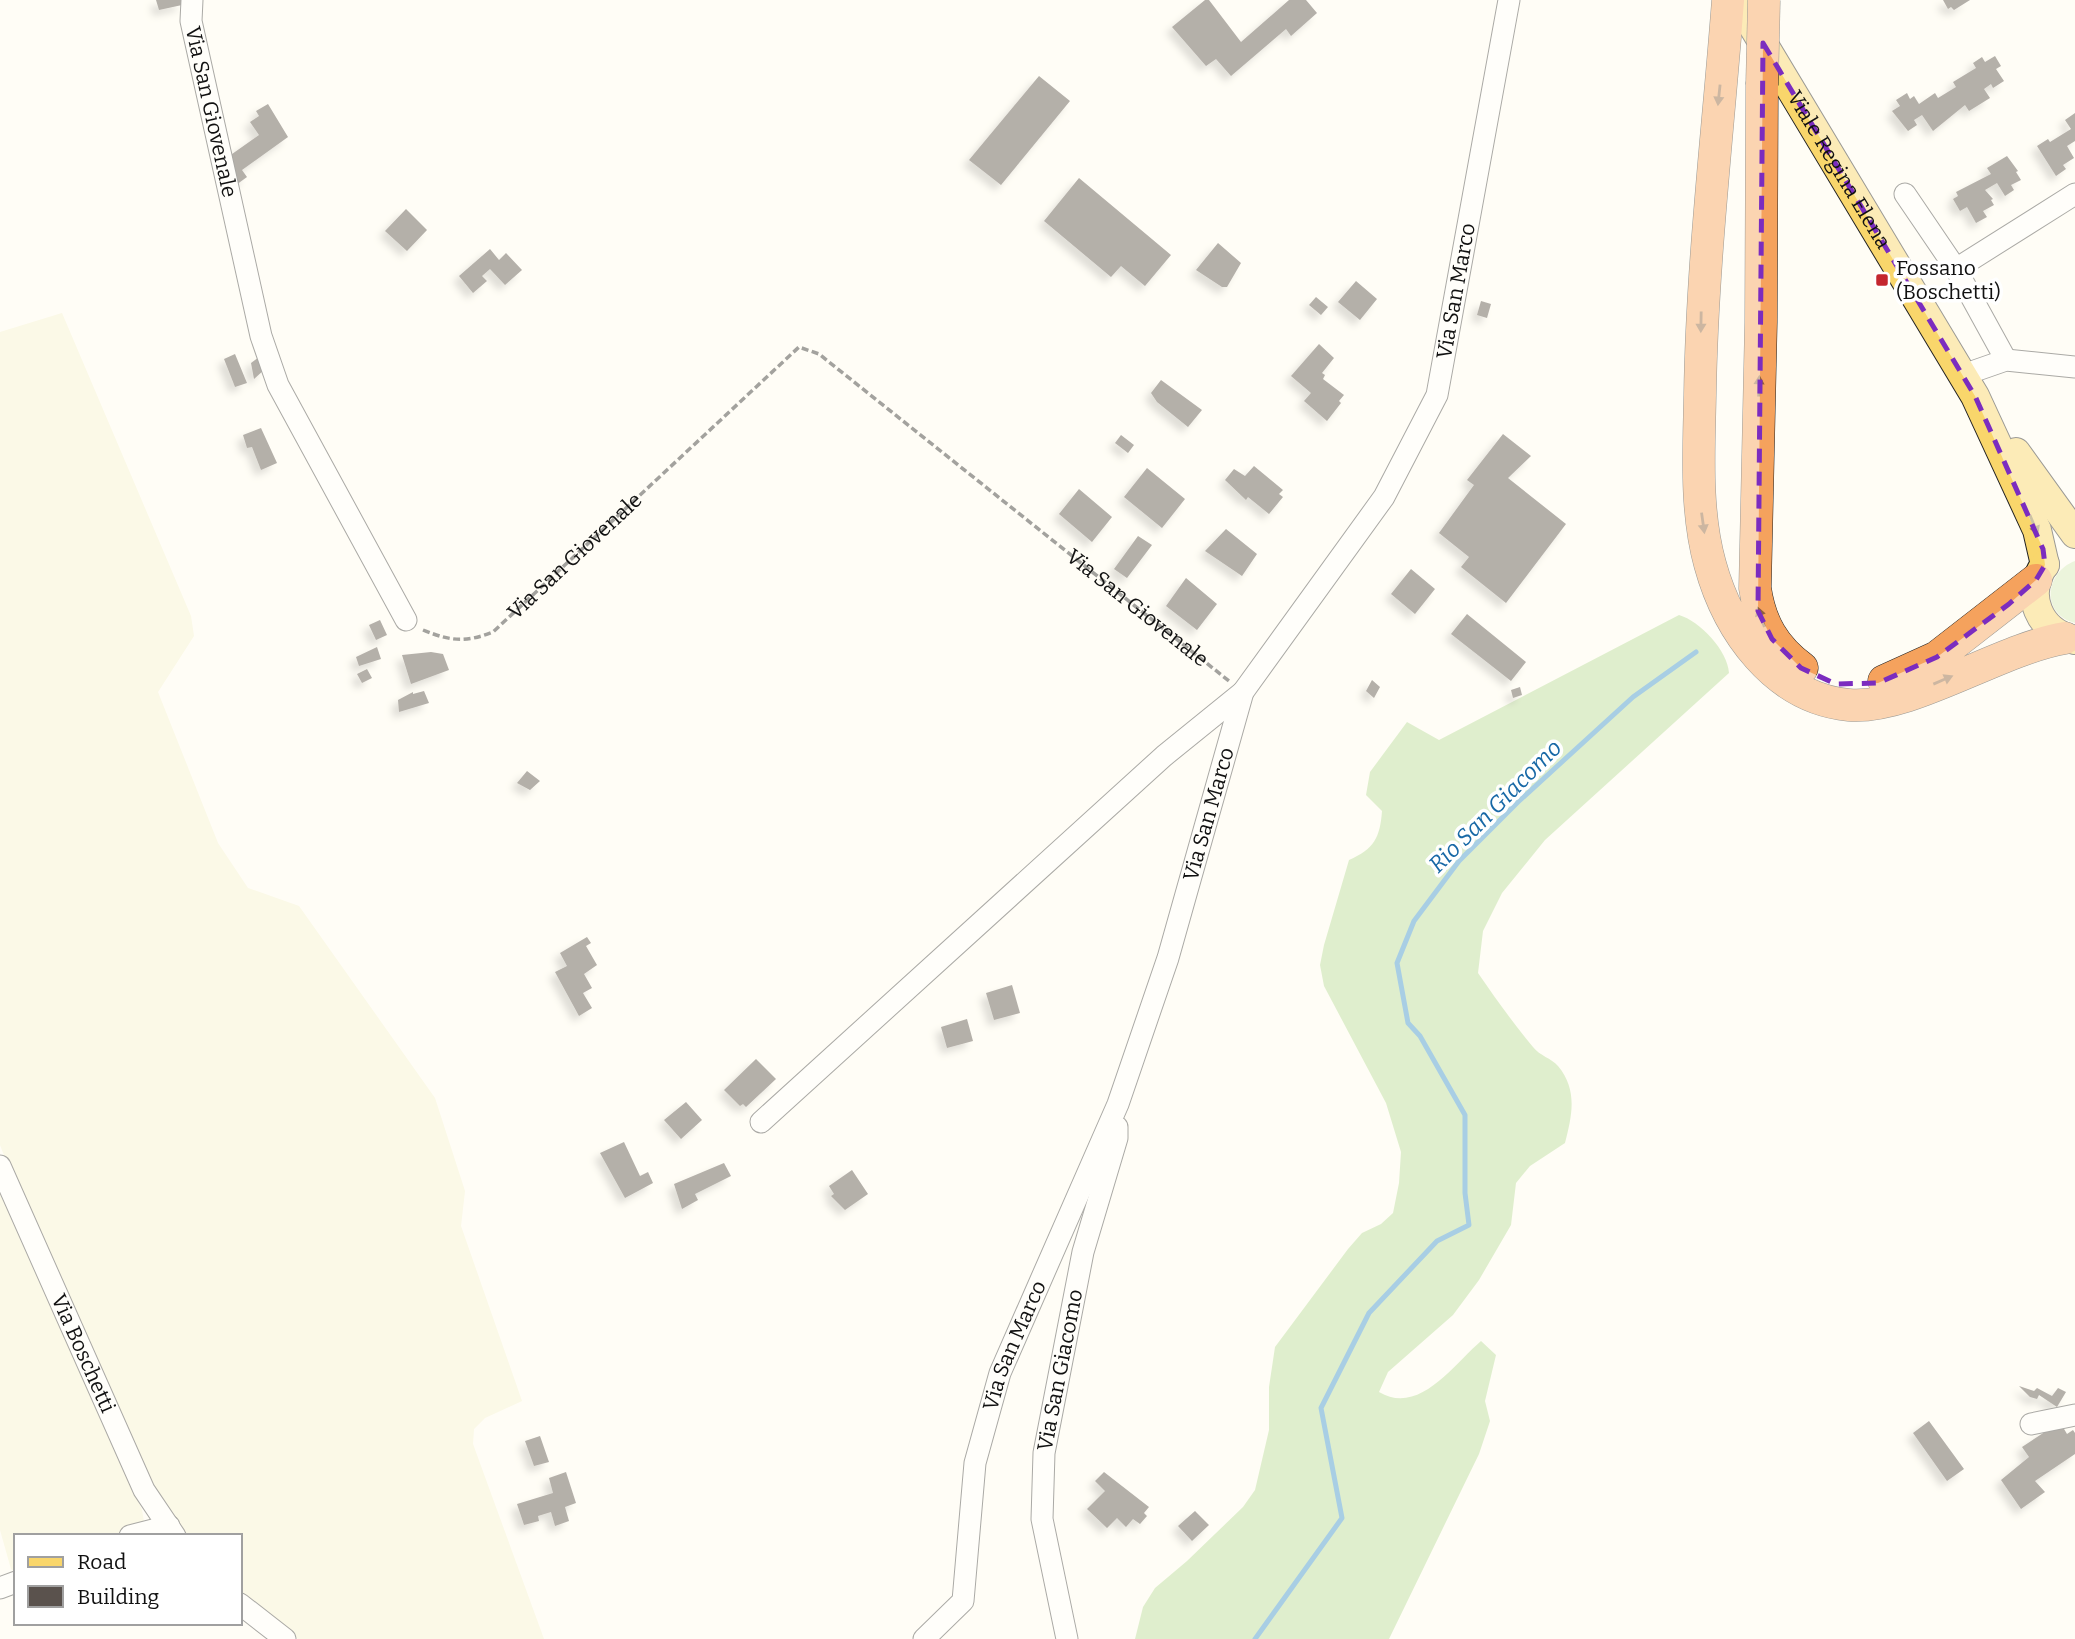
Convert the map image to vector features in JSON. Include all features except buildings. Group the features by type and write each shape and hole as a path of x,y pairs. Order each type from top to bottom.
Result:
{"highway":[{"path":"1764,0 1755,576 1758,611 1764,626 1784,654 1819,678 1852,686 1878,683 1895,678 1937,657 2040,573"},
{"path":"1731,9 1701,304 1699,455 1709,561 1730,620 1759,658 1786,680 1811,695 1850,705 1870,705 1910,694 2008,654 2070,639"}],"main road":[{"name":"Viale Regina Elena","path":"1731,9 1969,385 2075,534"},
{"name":"Viale Regina Elena","path":"1969,385 2037,530 2040,573 2034,592 2039,615 2055,633 2070,639"},
{"path":"2040,573 2054,556 2075,548"}],"street":[{"name":"Via San Giovenale","path":"192,0 191,21 261,336 278,385 406,620"},
{"name":"Via San Marco","path":"924,1639 963,1601 975,1463 1000,1373 1118,1104 1168,958 1242,692 1384,497 1437,395 1509,0"},
{"path":"1905,194 1956,269 2006,360"},
{"path":"1956,269 2075,194"},
{"path":"1969,385 2006,360 2075,367"},
{"path":"761,1122 1164,756 1242,692"},
{"name":"Via San Giacomo","path":"1067,1639 1042,1519 1044,1452 1083,1252 1116,1138 1118,1104"},
{"name":"Via Boschetti","path":"0,1166 106,1410 144,1490 172,1531"},
{"path":"2031,1424 2075,1415"},
{"path":"147,1534 172,1531"},
{"path":"242,1606 285,1639"}],"path":[{"name":"Via San Giovenale","path":"406,620 448,640 470,641 493,632 799,347 819,354 1242,692"}],"highlighted area":[{"path":"1763,43 1975,396 2043,549 2045,565 2036,580 2009,604 1937,657 1878,683 1836,684 1801,668 1772,639 1758,611"}],"shaded area":[{"path":"62,313 191,616 194,636 158,692 218,843 248,888 299,906 435,1098 465,1191 461,1226 522,1401 485,1418 474,1429 473,1444 544,1639 298,1639 242,1595 242,1534 181,1534 158,1502 35,1236 0,1145 0,332"},
{"path":"0,1193 142,1510 144,1522 116,1534 14,1534 14,1571 0,1530"}],"green space":[{"path":"2075,561 2075,623 2056,611 2051,593 2057,574"},
{"path":"1679,615 1696,624 1712,638 1724,656 1729,673 1545,840 1502,893 1483,931 1478,973 1533,1047 1555,1063 1564,1075 1571,1094 1570,1123 1565,1143 1530,1166 1516,1183 1511,1225 1479,1280 1453,1315 1388,1372 1379,1392 1394,1398 1408,1398 1421,1393 1447,1374 1481,1341 1496,1355 1485,1401 1490,1421 1479,1454 1389,1639 1135,1639 1143,1607 1155,1588 1243,1507 1255,1490 1269,1430 1269,1387 1275,1347 1362,1233 1381,1224 1393,1213 1401,1152 1386,1103 1324,986 1320,965 1349,860 1370,847 1380,828 1382,811 1366,795 1370,772 1407,722 1439,740"}],"waterway":[{"name":"Rio San Giacomo","path":"1255,1639 1342,1518 1321,1408 1369,1313 1437,1241 1469,1225 1465,1193 1465,1115 1420,1036 1408,1023 1397,963 1414,921 1459,861 1518,802 1633,697 1696,652"}],"place":[{"name":"Fossano (Boschetti)","path":"1882,280"}]}
